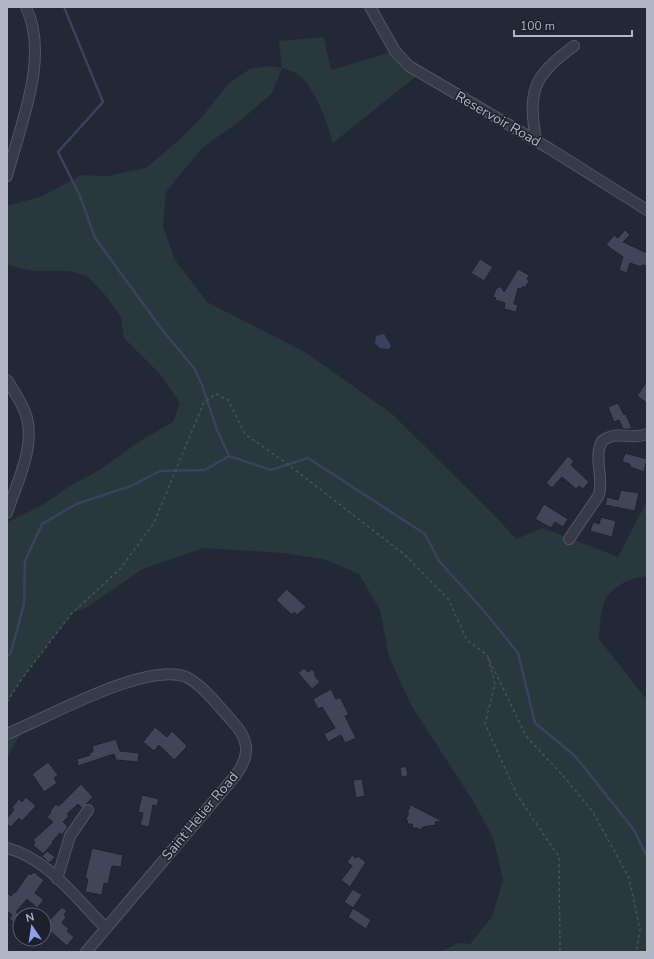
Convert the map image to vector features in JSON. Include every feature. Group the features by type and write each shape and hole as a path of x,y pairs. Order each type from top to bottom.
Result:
{"street":[{"path":"7,176 33,80 36,62 36,42 33,23 26,7"},
{"name":"Reservoir Road","path":"370,7 395,51 409,66 536,141 647,210"},
{"path":"536,141 532,115 534,89 539,80 562,55 574,46"},
{"path":"7,380 25,412 29,435 27,450 7,513"},
{"path":"569,539 599,495 601,487 599,453 602,440 614,434 634,437 647,434"},
{"name":"Saint Helier Road","path":"7,734 114,686 167,674 182,676 195,683 223,711 243,735 246,743 246,750 239,771 86,952"},
{"path":"57,879 70,836 88,810"},
{"path":"7,848 33,858 57,879 106,928"}],"path":[{"path":"7,702 21,680 72,613 120,569 154,523 176,466 204,402 216,394 228,400 245,434 290,466 405,555 448,599 467,640 488,654 526,736 565,778 593,812 628,878 640,930 636,952"},
{"path":"488,654 495,684 485,724 518,795 560,857 560,952"}],"shaded area":[{"path":"324,37 331,70 395,51 420,73 333,143 320,106 309,86 297,74 282,68 279,41"},
{"path":"270,66 282,68 272,93 241,120 202,148 166,192 163,227 175,260 207,302 305,352 391,413 498,519 516,539 543,528 618,557 647,501 647,577 630,580 609,594 604,602 601,612 599,639 647,700 647,952 441,952 458,943 470,944 492,917 503,880 494,840 475,804 411,705 389,657 380,610 359,574 327,560 284,553 203,548 143,569 87,607 72,613 21,680 7,702 7,522 43,505 68,487 101,469 140,441 173,422 180,403 160,374 124,338 121,317 106,296 87,276 69,271 36,271 18,268 7,264 7,206 40,197 82,175 107,176 146,168 179,140 201,118 229,83 250,69"},
{"path":"25,726 7,757 7,734"}],"water":[{"path":"384,334 391,346 389,349 380,348 375,343 376,336"}],"building":[{"path":"625,230 630,235 623,242 647,253 647,266 642,265 641,267 630,263 627,273 619,270 623,257 606,245 614,235 618,238"},
{"path":"480,259 493,267 484,281 471,273"},
{"path":"518,269 529,275 527,279 529,281 525,288 523,286 521,289 518,288 514,304 518,305 516,312 504,309 505,303 495,300 496,298 493,297 496,289 501,286 504,292"},
{"path":"647,381 647,403 637,396"},
{"path":"618,403 624,415 626,414 632,429 623,429 619,420 614,422 608,407"},
{"path":"625,453 647,459 644,472 630,467 630,464 622,462"},
{"path":"568,456 574,461 571,465 589,482 583,489 579,486 576,489 562,477 552,488 546,483"},
{"path":"621,490 639,493 635,511 605,505 607,497 618,500"},
{"path":"544,504 568,519 563,527 555,522 551,528 535,519"},
{"path":"601,517 616,521 612,537 590,531 593,522 599,524"},
{"path":"287,589 306,607 297,615 294,612 292,615 276,600"},
{"path":"304,668 308,672 312,669 316,674 314,675 320,682 312,689 298,673"},
{"path":"331,689 336,699 340,697 349,715 345,716 356,738 345,743 341,735 328,742 324,734 335,728 322,707 318,709 313,699"},
{"path":"155,727 167,737 172,731 187,746 174,760 159,745 154,751 143,742"},
{"path":"116,739 120,751 139,753 138,762 116,760 114,754 78,766 77,759 90,755 89,753 93,752 92,746"},
{"path":"48,762 58,775 54,778 57,783 44,792 32,774"},
{"path":"406,766 408,774 406,777 401,776 400,768"},
{"path":"362,779 365,796 356,798 353,780"},
{"path":"81,784 93,797 82,808 78,804 67,814 69,816 63,822 68,827 62,835 60,833 43,854 33,845 35,842 33,840 53,822 47,817 56,804 58,806 62,803"},
{"path":"142,795 159,799 157,806 153,805 149,827 140,825 143,813 138,812"},
{"path":"26,797 36,806 22,821 19,818 11,827 7,824 7,818 14,810 12,807 19,799 22,802"},
{"path":"409,804 442,821 435,822 436,825 423,827 420,830 413,828 412,824 408,824 406,817 408,816 408,809 410,808"},
{"path":"92,848 123,855 121,867 112,866 108,884 104,883 102,895 85,892 88,879 85,878"},
{"path":"47,851 55,857 49,863 42,856"},
{"path":"352,855 356,858 358,856 366,862 350,887 341,880 352,866 347,862"},
{"path":"34,872 44,880 35,893 44,900 38,907 36,907 27,899 20,907 12,907 12,915 7,911 7,893 11,896 14,892 15,893 29,873 31,875"},
{"path":"353,889 362,895 353,908 344,902"},
{"path":"62,907 67,911 64,915 66,917 62,923 69,929 67,931 74,937 67,946 52,933 52,918"},
{"path":"353,908 371,920 366,929 348,917"}],"waterway":[{"path":"64,7 103,102 58,152 80,196 95,238 163,331 194,368 202,385 217,430 229,456 271,470 308,458 425,534 439,561 484,611 518,653 535,723 575,756 634,830 647,857"},
{"path":"7,657 11,652 24,604 25,561 42,524 76,504 131,486 160,471 205,470 229,456"}]}
